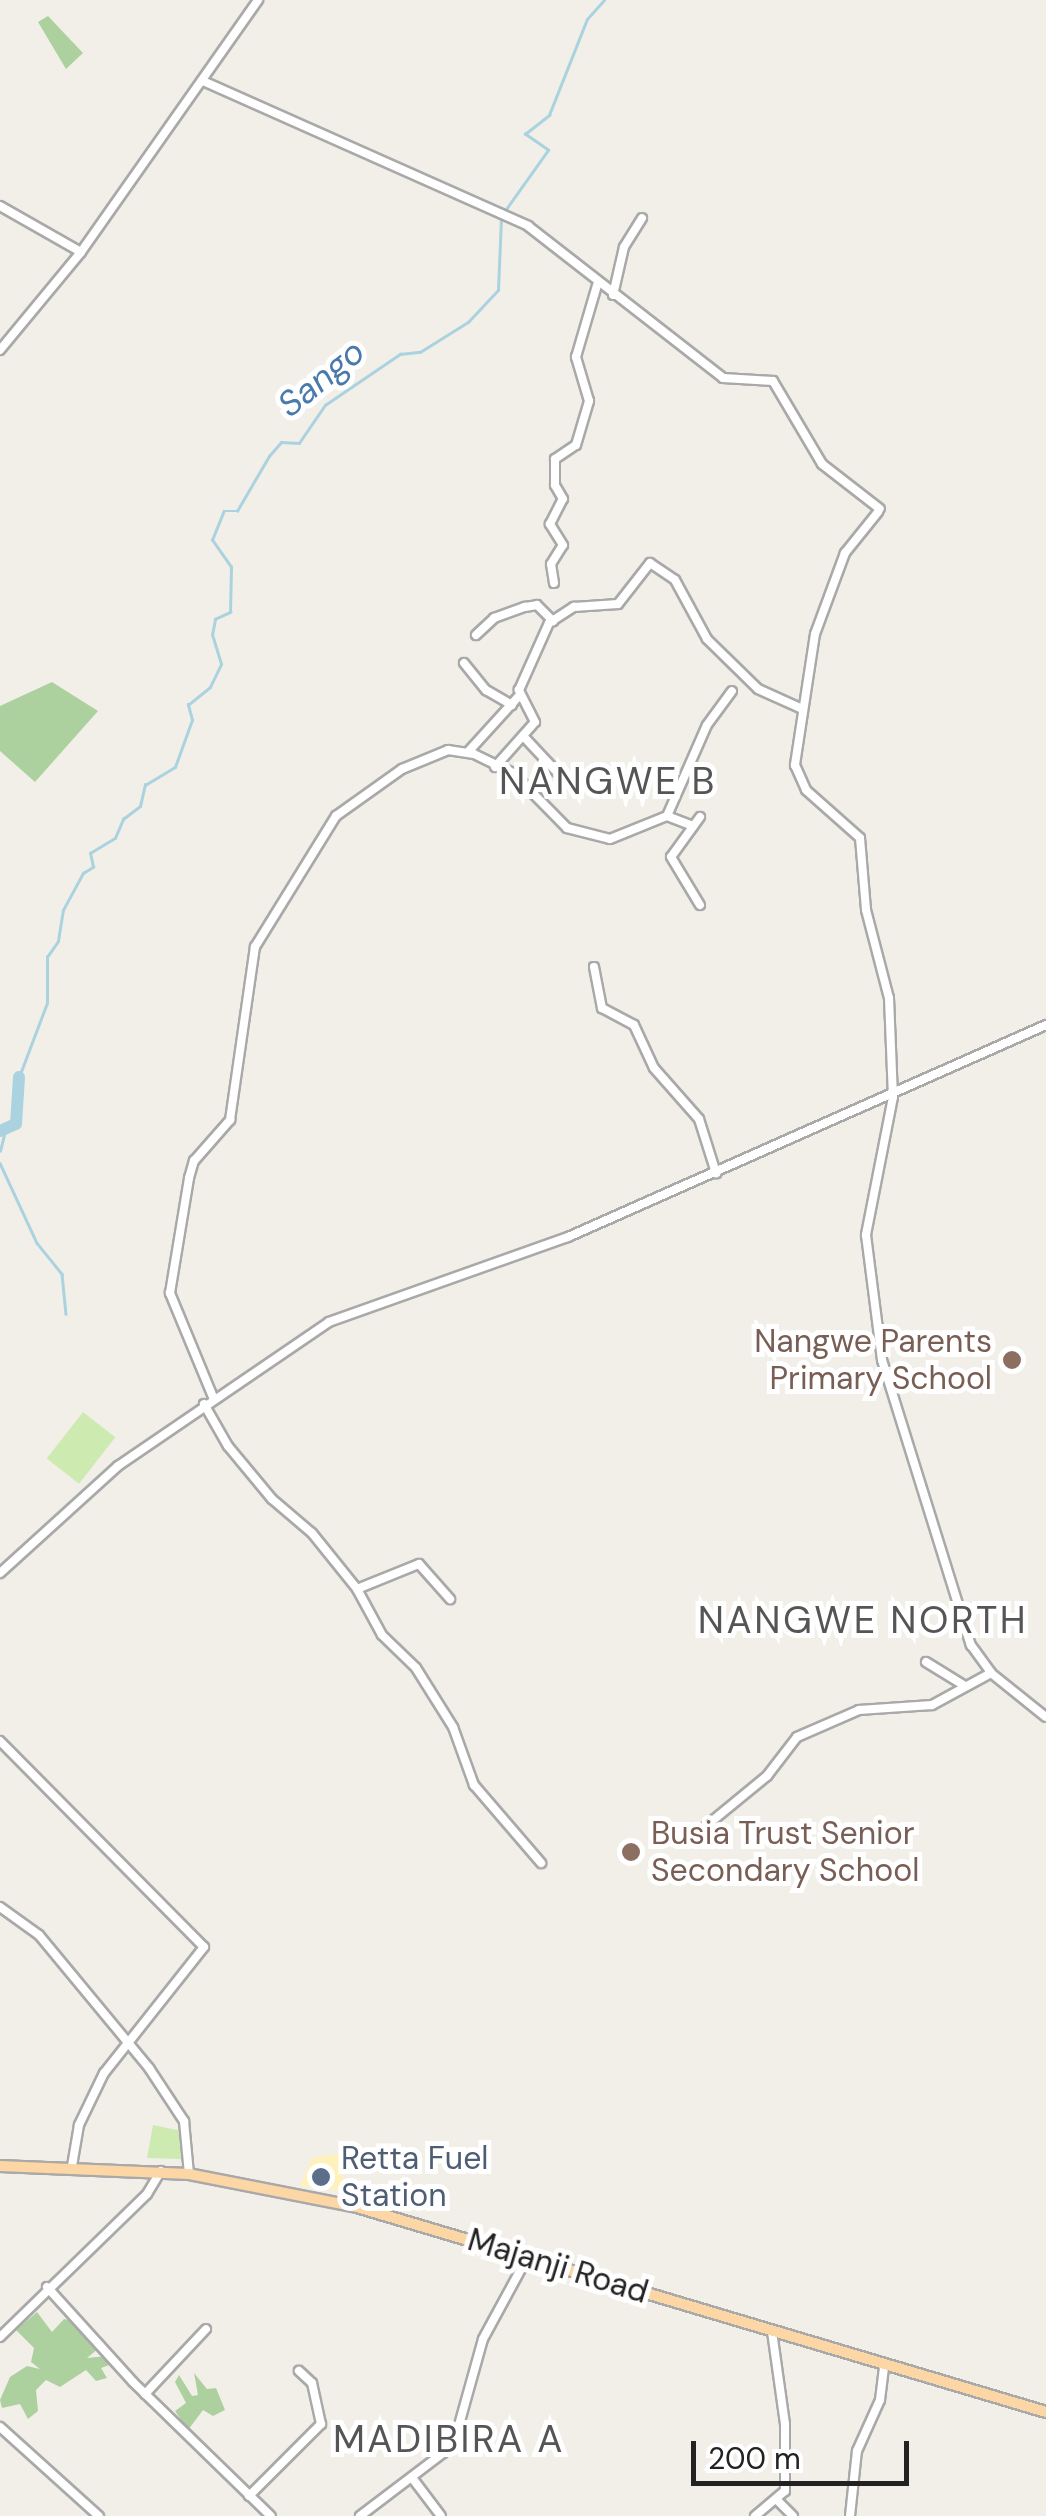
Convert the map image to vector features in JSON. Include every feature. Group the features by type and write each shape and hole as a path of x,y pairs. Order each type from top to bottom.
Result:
{"main road":[{"name":"Majanji Road","path":"0,2166 72,2166 189,2174 358,2207 1046,2412"}],"street":[{"path":"0,350 81,252 258,0"},
{"path":"203,81 502,212 579,260 592,278 598,294 576,357 589,401 576,445 555,459 555,485 563,499 550,524 563,544 551,564 554,583"},
{"path":"0,206 81,252"},
{"path":"615,296 624,247 642,218"},
{"path":"592,278 673,333 730,382 773,381 822,464 879,511 838,567 812,646 800,708 798,775 862,841 866,910 890,998 892,1097 868,1216 870,1297 955,1610 991,1673 1046,1717"},
{"path":"598,294 615,296"},
{"path":"468,752 519,696 553,621 574,608 618,604 650,563 659,566 698,616 707,639 758,690 800,708"},
{"path":"476,635 494,618 525,606 537,604 553,621"},
{"path":"464,663 486,690 512,704"},
{"path":"667,816 707,725 732,692"},
{"path":"495,767 525,738 534,715 519,696"},
{"path":"525,738 568,784"},
{"path":"212,1397 173,1308 172,1266 194,1160 230,1120 255,947 345,806 419,761 448,750 468,752 513,773 567,828 610,839 667,816 694,826"},
{"path":"700,817 671,857 700,905"},
{"path":"594,967 602,1008 634,1025 654,1068 699,1119 716,1173"},
{"path":"0,1572 118,1466 302,1336 356,1310 568,1237 892,1097 1046,1025"},
{"path":"204,1404 261,1486 312,1533 357,1589 368,1616 430,1688 474,1784 541,1863"},
{"path":"357,1589 419,1564 436,1576 450,1599"},
{"path":"926,1662 965,1686"},
{"path":"706,1826 767,1776 797,1737 859,1710 932,1705 991,1673"},
{"path":"0,1741 204,1947 128,2041 90,2098 72,2166"},
{"path":"0,1907 38,1935 128,2041 184,2121 189,2174"},
{"path":"0,2338 147,2194 161,2171"},
{"path":"360,2516 443,2453 459,2425 483,2338 528,2256"},
{"path":"48,2288 145,2394 271,2516"},
{"path":"145,2394 206,2329"},
{"path":"756,2516 785,2491 786,2438 772,2331"},
{"path":"850,2516 857,2451 880,2400 884,2366"},
{"path":"248,2496 321,2424 312,2383 299,2371"},
{"path":"0,2427 97,2515"},
{"path":"413,2478 440,2516"},
{"path":"776,2499 793,2516"}],"green space":[{"path":"48,16 83,53 66,69 38,22"},
{"path":"52,682 98,711 35,782 0,751 0,706"},
{"path":"83,1412 115,1437 79,1484 47,1458"},
{"path":"153,2125 182,2131 182,2159 147,2158"},
{"path":"37,2312 52,2332 64,2319 75,2321 99,2348 87,2358 106,2356 112,2364 101,2368 107,2378 96,2381 86,2370 60,2387 46,2380 36,2390 38,2411 28,2419 20,2404 2,2408 0,2400 10,2377 27,2366 40,2369 31,2362 34,2348 16,2330"},
{"path":"194,2373 207,2389 216,2388 225,2410 213,2416 203,2410 188,2430 175,2411 186,2403 175,2382 179,2375 192,2396 198,2395"}],"sand":[{"path":"340,2154 344,2191 300,2186 312,2158"}],"waterway":[{"name":"Sango","path":"504,212 548,150 525,134 549,115 587,19 604,0"},
{"name":"Sango","path":"19,1077 47,1003 47,957 58,941 63,910 83,873 93,867 90,853 115,838 123,819 140,806 145,785 175,767 192,720 188,705 210,687 221,664 212,635 215,619 230,612 231,567 212,540 224,511 237,511 269,456 281,442 299,443 325,405 400,354 420,352 468,322 498,290 501,219"},
{"name":"Sango","path":"0,1131 16,1124 19,1077"},
{"path":"0,1151 5,1131"},
{"path":"0,1163 37,1243 62,1274 66,1314"}],"place":[{"name":"Nangwe Parents Primary School","path":"1012,1360"},
{"name":"Busia Trust Senior Secondary School","path":"631,1852"},
{"name":"Retta Fuel Station","path":"321,2177"}],"district":[{"name":"NANGWE B","path":"608,782"},
{"name":"NANGWE NORTH","path":"863,1621"},
{"name":"MADIBIRA A","path":"449,2440"}]}
